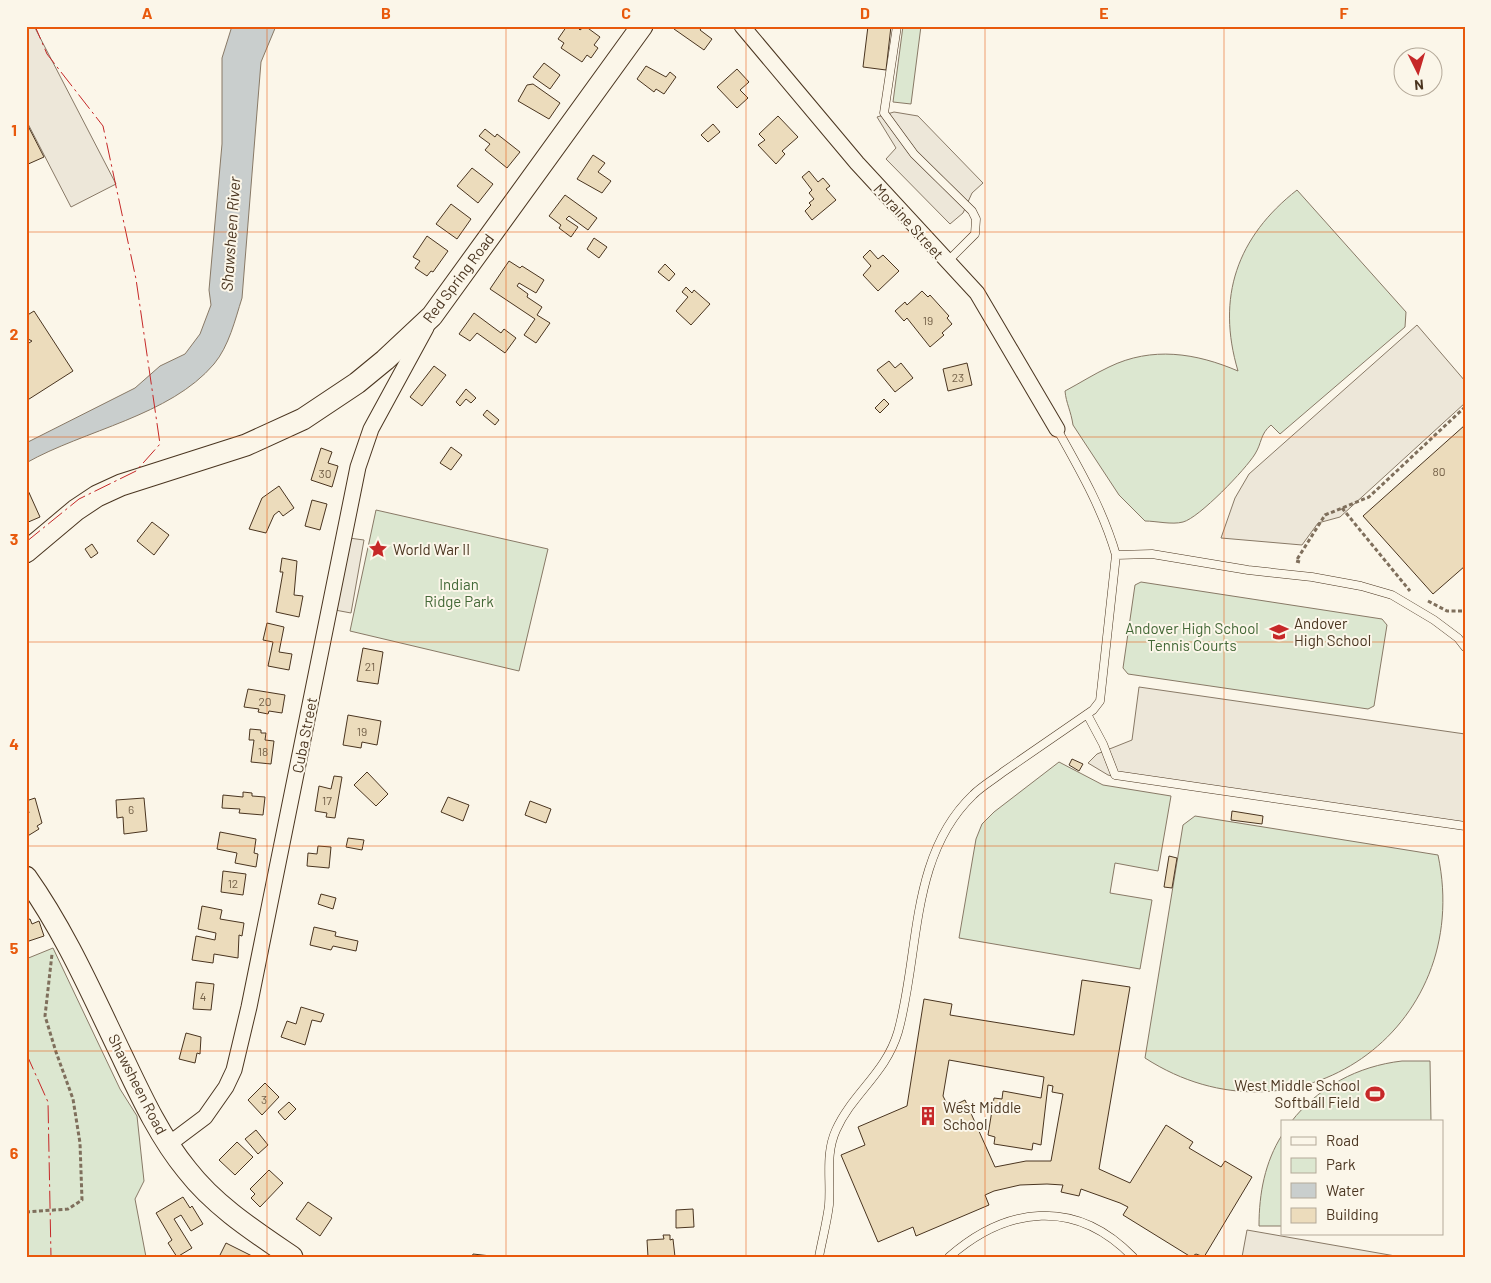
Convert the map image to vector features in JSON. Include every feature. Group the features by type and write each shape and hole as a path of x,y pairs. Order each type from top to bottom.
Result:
{"main road":[{"name":"Red Spring Road","path":"26,552 76,510 109,491 246,445 303,419 357,383 409,339 432,316 642,26"},
{"name":"Shawsheen Road","path":"26,877 67,942 134,1080 169,1144 186,1170 212,1197 240,1221 292,1257"}],"street":[{"name":"Moraine Street","path":"742,26 857,163 977,293 1057,429"},
{"name":"Cuba Street","path":"169,1144 205,1117 234,1070 251,997 358,467 371,429 432,316"}],"lane":[{"path":"896,26 884,113 914,154 972,211 976,219 975,234 947,262"},
{"path":"819,1257 829,1204 831,1142 840,1120 880,1071 891,1051 898,1032 912,968 924,886 939,843 954,817 974,794 1087,714 1097,706 1102,696 1116,555 1109,531 1087,482 1057,429"},
{"path":"1116,555 1152,554 1361,586 1392,595 1434,620 1462,639 1465,648"},
{"path":"1087,714 1103,744 1115,774 1465,826"},
{"path":"948,1257 968,1240 994,1225 1023,1217 1043,1216 1064,1218 1093,1227 1110,1237 1133,1257"}],"path":[{"path":"1305,563 1296,561 1325,515 1369,497 1465,407"},
{"path":"1342,508 1413,595 1405,592"},
{"path":"1422,598 1447,611 1465,611"},
{"path":"26,1212 68,1209 82,1200 80,1143 74,1099 45,1016 52,950 67,942"}],"green space":[{"path":"903,26 921,26 911,104 893,102"},
{"path":"1297,190 1406,312 1405,327 1280,434 1271,425 1263,435 1250,461 1222,492 1200,512 1190,519 1179,523 1145,521 1119,495 1073,425 1065,391 1125,360 1158,354 1190,356 1238,371 1232,344 1230,318 1231,294 1237,270 1246,248 1259,228 1276,208"},
{"name":"Indian Ridge Park","path":"376,510 548,549 519,671 350,631"},
{"name":"Andover High School Tennis Courts","path":"1141,582 1382,619 1387,625 1374,706 1368,709 1128,674 1123,668 1135,585"},
{"path":"1059,762 1103,785 1171,796 1158,871 1115,863 1110,893 1152,900 1140,969 959,938 976,839 982,824 994,812"},
{"path":"1195,816 1438,855 1442,918 1429,974 1401,1022 1362,1058 1313,1083 1259,1092 1202,1084 1145,1058 1183,825"},
{"path":"53,948 120,1089 137,1116 144,1181 135,1199 146,1257 26,1257 26,959"},
{"name":"West Middle School Softball Field","path":"1402,1061 1430,1061 1431,1120 1293,1120 1314,1098 1340,1080 1355,1073"},
{"name":"West Middle School Softball Field","path":"1281,1137 1281,1226 1259,1226 1264,1178"}],"shaded area":[{"path":"26,26 34,26 116,184 71,207 26,120"},
{"path":"894,112 918,116 983,183 972,193 963,213 950,224 886,159 896,148 877,117"},
{"path":"1417,325 1465,381 1465,403 1340,517 1318,523 1302,545 1221,538 1235,498 1249,474"},
{"path":"349,538 364,540 351,613 335,610"},
{"path":"1139,687 1465,734 1465,829 1127,780 1108,775 1088,763 1097,754 1132,740"},
{"path":"1247,1230 1401,1257 1242,1257"}],"water":[{"name":"Shawsheen River","path":"232,26 276,26 261,62 242,298 228,341 214,364 196,382 174,397 125,421 49,451 26,463 26,443 135,388 160,366 185,354 200,334 211,305 209,290 222,144 222,58"}],"building":[{"path":"567,26 576,26 580,30 585,26 600,37 594,45 598,48 591,58 587,55 582,62 561,48 564,43 558,39"},
{"path":"677,26 703,26 700,30 712,39 704,50 674,29"},
{"path":"868,26 891,26 886,70 863,67"},
{"path":"544,63 560,75 550,89 533,77"},
{"path":"646,66 666,77 670,72 676,77 664,94 656,89 654,92 637,79"},
{"path":"737,69 749,82 740,90 748,98 737,108 717,87"},
{"path":"533,84 560,103 549,119 518,101 527,85"},
{"path":"778,116 798,137 782,151 785,154 776,164 758,145 765,140 759,134"},
{"path":"26,122 44,157 26,165"},
{"path":"713,124 720,132 708,142 701,135"},
{"path":"485,129 495,137 497,134 520,152 507,168 485,150 490,144 479,136"},
{"path":"593,155 605,163 598,172 611,181 602,193 577,179"},
{"path":"472,168 493,184 478,203 457,186"},
{"path":"809,171 818,182 823,178 830,186 826,189 836,200 812,220 805,211 811,205 809,203 814,199 809,193 812,190 802,177"},
{"path":"565,195 597,218 588,230 569,216 566,219 578,227 571,237 559,228 561,225 549,216"},
{"path":"451,204 471,219 457,239 436,224"},
{"path":"427,236 448,251 433,272 431,271 427,276 415,268 420,261 413,257"},
{"path":"594,238 607,247 599,258 587,249"},
{"path":"870,250 878,259 883,255 899,271 878,291 863,275 871,266 863,257"},
{"path":"509,261 520,268 522,266 544,280 536,293 519,283 517,286 528,294 527,297 542,307 537,315 550,323 536,343 524,335 535,319 490,289"},
{"path":"665,264 675,274 669,281 658,272"},
{"path":"686,287 692,293 694,290 710,304 691,325 676,311 688,297 682,292"},
{"path":"922,291 928,297 930,295 949,316 947,318 952,324 942,333 944,335 930,347 907,318 904,321 895,311 905,302 907,305"},
{"path":"34,311 73,371 26,401 26,345 32,341 26,338 26,316"},
{"path":"474,313 501,333 504,329 516,338 505,353 477,333 470,341 459,334"},
{"path":"889,361 895,368 901,363 913,378 895,392 877,370"},
{"path":"967,363 972,385 948,391 943,369"},
{"path":"434,366 446,375 422,406 410,397"},
{"path":"466,389 476,398 471,403 466,399 460,406 456,402"},
{"path":"884,399 889,404 880,413 875,408"},
{"path":"487,410 499,420 495,425 483,415"},
{"path":"1465,425 1465,566 1433,594 1363,516"},
{"path":"451,447 462,455 451,470 440,463"},
{"path":"321,448 332,452 328,463 338,466 332,487 311,480"},
{"path":"26,486 40,517 26,523"},
{"path":"279,486 294,508 283,516 279,511 274,515 266,533 249,529 262,498"},
{"path":"312,500 327,504 320,530 305,526"},
{"path":"152,522 169,535 154,555 137,541"},
{"path":"92,544 98,553 91,558 85,549"},
{"path":"282,558 297,561 294,595 303,596 299,617 276,612 283,572 280,572"},
{"path":"267,623 284,627 279,652 292,654 289,670 268,666 273,642 263,640"},
{"path":"363,648 383,652 378,684 357,681"},
{"path":"248,689 285,695 282,713 269,711 268,714 258,712 259,709 244,707"},
{"path":"348,715 381,721 377,745 362,742 361,748 343,745"},
{"path":"250,729 261,730 261,733 266,733 265,740 274,741 271,764 251,762 254,740 249,740"},
{"path":"1072,759 1083,764 1079,771 1069,765"},
{"path":"367,772 388,794 376,806 354,785"},
{"path":"334,776 342,777 335,818 326,817 327,813 315,811 319,786 331,789"},
{"path":"243,792 252,793 252,796 265,797 263,815 239,813 240,809 222,808 223,795 243,797"},
{"path":"448,797 469,805 463,821 441,812"},
{"path":"35,798 42,823 37,826 39,829 26,837 26,814 29,813 26,801"},
{"path":"144,798 147,831 124,834 123,817 117,818 116,800"},
{"path":"530,801 551,809 546,823 525,815"},
{"path":"1232,811 1263,816 1262,824 1231,820"},
{"path":"220,832 256,839 254,853 258,854 256,867 235,863 237,853 217,849"},
{"path":"348,838 364,840 362,850 346,847"},
{"path":"318,846 331,847 329,868 307,866 308,853 317,854"},
{"path":"1169,856 1177,858 1172,888 1164,887"},
{"path":"223,871 246,874 243,895 221,892"},
{"path":"321,894 336,898 333,909 318,904"},
{"path":"202,906 222,910 220,919 244,923 242,936 239,935 238,958 214,954 213,963 192,960 196,936 215,940 216,933 198,929"},
{"path":"30,919 32,924 39,921 44,936 26,942 26,920"},
{"path":"314,927 336,932 335,936 358,941 356,951 333,946 331,950 310,945"},
{"name":"West Middle School","path":"1082,980 1130,987 1099,1169 1130,1183 1166,1125 1193,1142 1189,1148 1221,1167 1225,1161 1252,1177 1204,1257 1196,1254 1191,1257 1123,1215 1128,1207 1120,1203 1081,1189 1079,1196 1061,1192 1063,1185 1047,1184 1020,1185 994,1191 985,1195 989,1205 916,1236 913,1227 878,1242 841,1155 865,1145 858,1127 907,1106 924,999 952,1004 950,1015 1074,1035","holes":["949,1060 1044,1077 1041,1098 1003,1091 1002,1099 994,1098 988,1135 995,1137 994,1144 1032,1150 1033,1143 1041,1145 1048,1085 1053,1086 1052,1092 1063,1094 1051,1161 1026,1161 995,1167 965,1100 949,1108 943,1096"]},
{"path":"196,982 214,984 211,1010 193,1009"},
{"path":"301,1007 324,1014 321,1022 312,1020 305,1045 281,1037 287,1021 296,1024"},
{"path":"186,1033 201,1037 200,1054 197,1053 195,1063 179,1059"},
{"path":"265,1083 279,1097 262,1115 248,1100"},
{"path":"289,1102 296,1109 285,1120 278,1112"},
{"path":"256,1130 268,1145 258,1154 245,1139"},
{"path":"237,1142 253,1157 235,1175 219,1160"},
{"path":"269,1170 283,1183 260,1207 251,1198 255,1194 250,1189"},
{"path":"183,1197 190,1208 192,1206 203,1224 191,1231 181,1215 174,1219 192,1248 177,1257 168,1243 172,1240 156,1213"},
{"path":"308,1202 332,1218 320,1236 296,1219"},
{"path":"693,1209 694,1227 676,1228 676,1210"},
{"path":"663,1235 670,1235 670,1240 673,1239 675,1257 648,1257 647,1240 664,1239"},
{"path":"226,1243 252,1256 252,1257 219,1257"},
{"path":"473,1254 500,1257 472,1257"}],"power":[{"path":"26,542 79,499 136,471 160,444 136,279 103,126 47,54 35,26"},
{"path":"26,1053 48,1102 51,1257"}],"place":[{"name":"World War II","path":"378,549"},
{"name":"Andover High School","path":"1279,632"},
{"name":"West Middle School Softball Field","path":"1375,1094"},
{"name":"West Middle School","path":"928,1116"}]}
